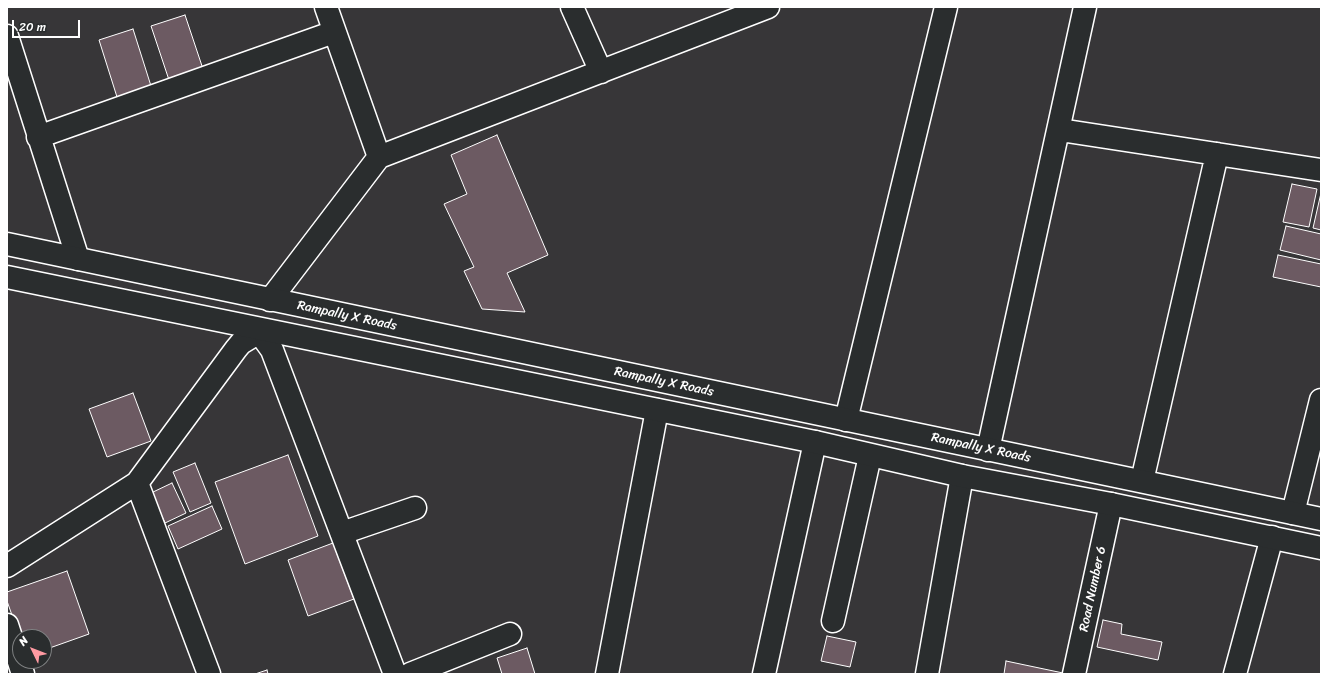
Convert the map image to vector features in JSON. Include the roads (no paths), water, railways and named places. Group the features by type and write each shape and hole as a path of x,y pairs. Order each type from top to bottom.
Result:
{"street":[{"path":"572,7 601,72"},
{"path":"270,300 379,157 768,7"},
{"path":"846,420 946,7"},
{"path":"988,450 1060,130 1085,7"},
{"path":"329,8 334,32 379,157"},
{"path":"38,137 334,32"},
{"path":"7,36 78,259"},
{"path":"1060,130 1321,170"},
{"path":"1142,482 1217,154"},
{"name":"Rampally X Roads","path":"7,244 1321,519"},
{"path":"7,277 260,330 815,442 870,456 962,476 1111,504 1321,548"},
{"path":"7,566 137,483 236,349 241,343 260,330"},
{"path":"260,330 272,350 395,674"},
{"path":"1293,513 1321,400"},
{"path":"606,674 657,410"},
{"path":"764,674 815,442"},
{"path":"833,621 870,456"},
{"path":"927,674 962,476"},
{"path":"137,483 209,674"},
{"name":"Road Number 6","path":"1074,674 1111,504"},
{"path":"342,533 415,508"},
{"path":"1235,674 1272,537"},
{"path":"7,625 23,674"},
{"path":"410,674 510,634"}]}
